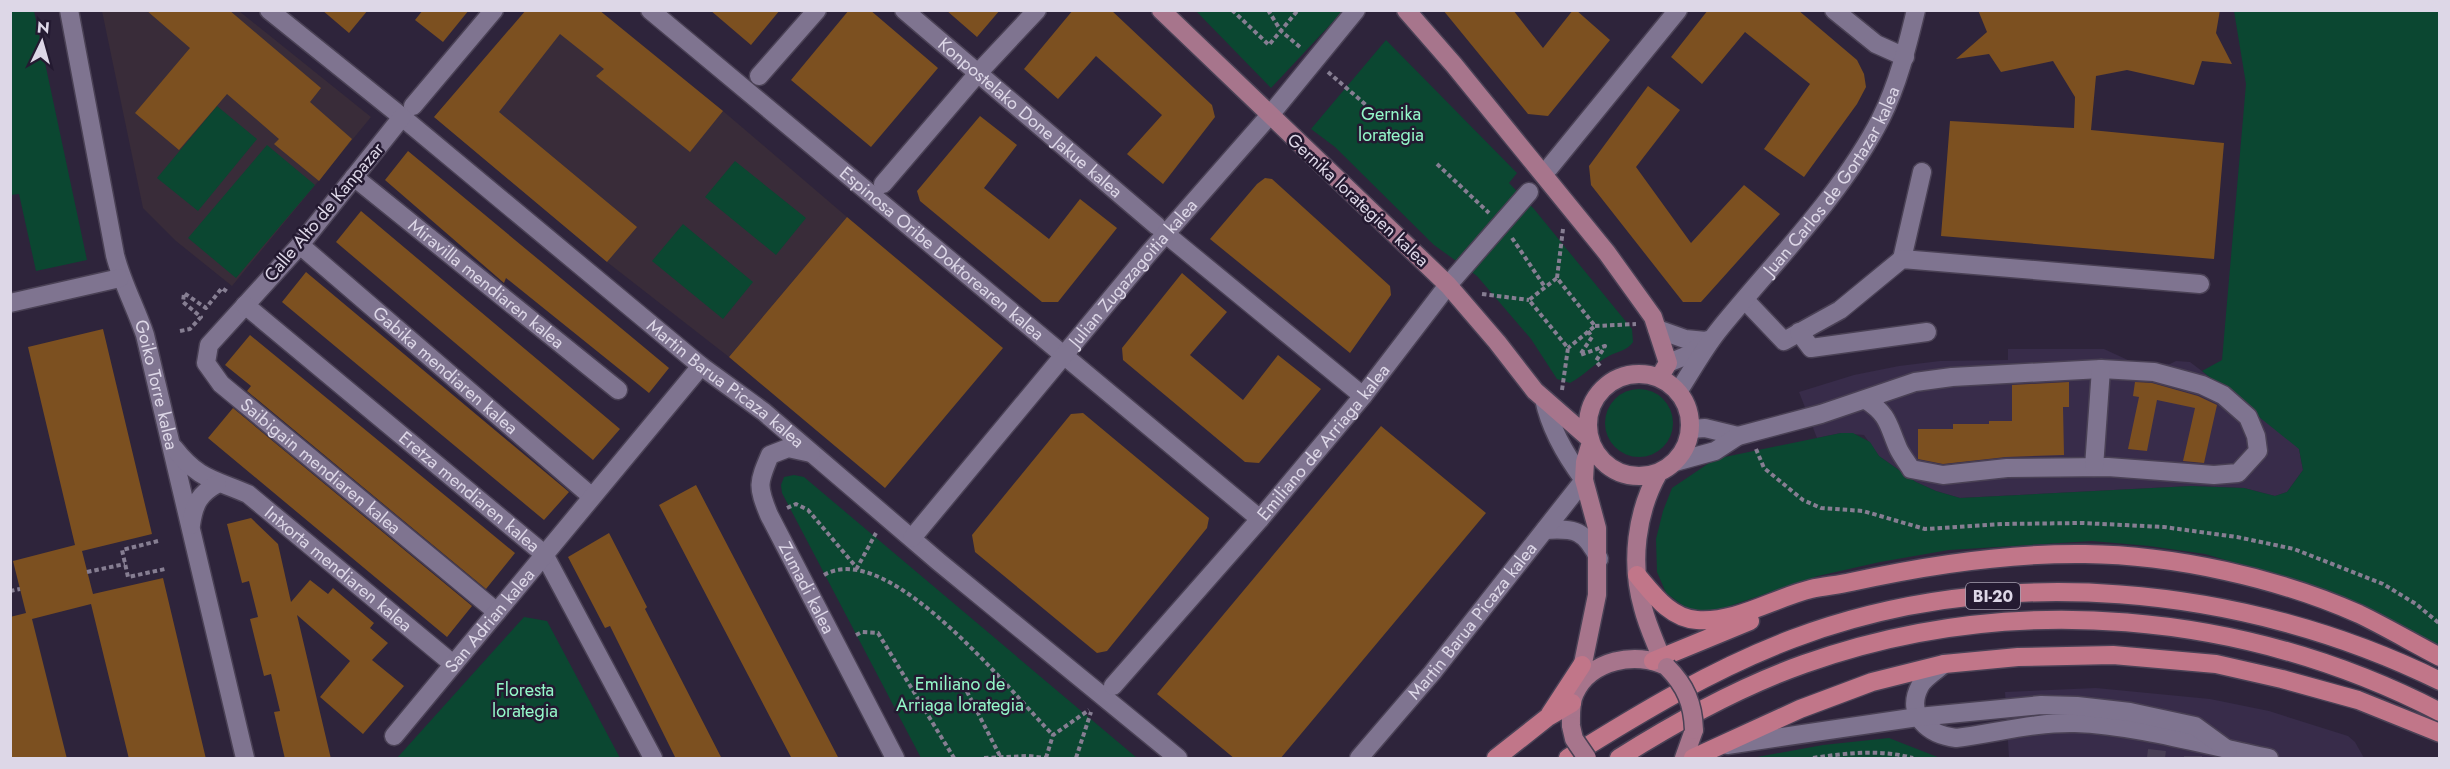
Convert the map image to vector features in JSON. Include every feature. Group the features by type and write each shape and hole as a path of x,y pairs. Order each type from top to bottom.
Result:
{"highway":[{"path":"1637,575 1670,610 1682,617 1715,620 1812,589 1915,568 2001,556 2086,554 2147,559 2221,571 2297,592 2359,614 2439,657"},
{"path":"1661,663 1849,582"},
{"name":"BI-20","path":"1568,759 1625,722 1711,674 1793,639 1851,620 1901,608 1969,598 2022,594 2114,593 2221,607 2330,635 2439,681"},
{"name":"BI-20","path":"1619,759 1723,699 1802,664 1916,633 2023,621 2113,621 2215,633 2321,661 2368,679 2439,712"},
{"path":"1693,759 1800,709 1872,682 1944,664 2018,657 2113,655 2216,664 2358,700 2439,733"},
{"path":"1548,717 1582,665"},
{"path":"1496,759 1575,695"}],"main road":[{"name":"Gernika lorategien kalea","path":"1161,10 1448,285 1535,392 1552,396 1590,440"},
{"path":"1406,10 1454,65 1607,253 1653,317 1650,327 1664,371 1686,403 1691,429 1683,453 1667,467 1650,488 1637,538 1637,575 1642,605 1652,638 1661,663 1680,680 1693,710 1694,730 1684,759"},
{"path":"1587,759 1574,739 1571,726 1575,695 1597,595 1599,559 1597,528 1584,480 1590,440 1588,422 1592,406 1600,392 1612,382 1627,375 1664,371"},
{"path":"1590,440 1597,454 1609,466 1625,474 1642,476 1667,467"},
{"path":"1575,695 1596,669 1610,662 1641,659 1661,663"}],"street":[{"name":"Goiko Torre kalea","path":"69,10 120,278 137,310 145,335 245,759"},
{"name":"Martin Barua Picaza kalea","path":"269,10 408,112 424,136 701,366 764,412 1178,759"},
{"name":"Calle Alto de Kanpazar","path":"246,305 300,244 385,138 494,10"},
{"name":"Espinosa Oribe Doktorearen kalea","path":"650,10 1260,519"},
{"path":"759,76 817,10"},
{"name":"Konpostelako Done Jakue kalea","path":"904,10 1157,226"},
{"path":"883,184 978,72 1037,10"},
{"name":"Julian Zugazagoitia kalea","path":"912,538 1356,10"},
{"path":"1549,168 1678,10"},
{"path":"1834,10 1876,44 1905,57"},
{"name":"Juan Carlos de Gortazar kalea","path":"1678,392 1711,338 1820,208 1857,158 1880,118 1905,57 1916,10"},
{"path":"385,138 401,133 424,136"},
{"path":"1744,300 1784,341 1839,310 1902,259 1922,172"},
{"name":"Miravilla mendiaren kalea","path":"354,177 618,390"},
{"name":"Emiliano de Arriaga kalea","path":"1113,686 1260,519 1363,396 1448,285 1529,192"},
{"path":"1173,240 1363,396"},
{"name":"Gabika mendiaren kalea","path":"300,244 591,496"},
{"path":"1902,259 2200,284"},
{"path":"10,303 120,278"},
{"name":"Eretza mendiaren kalea","path":"246,305 544,554 653,759"},
{"name":"Saibigain mendiaren kalea","path":"246,305 209,345 206,363 221,384 497,612"},
{"path":"1650,327 1685,339 1711,338"},
{"path":"1799,332 1812,348 1927,332"},
{"name":"Juan Carlos de Gortazar kalea","path":"1664,371 1711,338"},
{"name":"San Adrian kalea","path":"394,736 701,366"},
{"path":"2094,467 2101,369"},
{"path":"1667,467 1715,451 1738,436 1866,400 1878,393 1915,382 1952,376 2101,369 2154,372 2202,385 2223,394 2248,417 2256,436 2258,451 2238,473 2214,475 2094,467 2007,468 1943,475 1911,469 1898,449 1889,421 1880,409 1866,400"},
{"name":"Gernika lorategien kalea","path":"1552,396 1547,415 1565,452 1584,480"},
{"path":"764,412 772,441 770,454 788,447 813,453"},
{"path":"1691,429 1705,428 1738,436"},
{"name":"Intxorta mendiaren kalea","path":"172,446 187,465 218,484 230,486 248,494 453,664"},
{"name":"Zumadi kalea","path":"770,454 756,469 759,491 768,516 895,759"},
{"name":"Martin Barua Picaza kalea","path":"1359,759 1432,673 1584,480"},
{"path":"190,528 194,507 199,497 218,484"},
{"path":"1545,530 1562,529 1581,532 1592,544 1599,559"},
{"path":"1944,664 1920,685 1916,701 1918,717 1923,726 1935,733 1956,738 2041,724 2076,723 2129,729 2194,742 2228,754 2269,759"},
{"path":"1719,746 1918,717 2041,705 2077,706 2158,735"}],"path":[{"path":"1232,10 1269,45 1298,10"},
{"path":"1268,10 1281,31 1305,51"},
{"path":"1323,68 1381,118"},
{"path":"1437,164 1510,236 1545,287"},
{"path":"1563,229 1557,278 1595,326"},
{"path":"1529,300 1557,278"},
{"path":"180,331 190,329 201,318 183,302 184,293 206,308 222,288 229,293"},
{"path":"1481,294 1529,300 1568,348"},
{"path":"1552,396 1568,348 1595,326 1650,327"},
{"path":"1588,331 1592,335 1591,339 1580,355 1605,346 1596,361 1600,366"},
{"path":"768,516 796,504 808,510 857,568"},
{"path":"857,568 878,530"},
{"path":"158,541 122,550 128,577 165,569"},
{"path":"87,572 125,564"},
{"path":"824,575 835,568 857,568 889,581 963,638 993,667 1026,708 1053,735"},
{"path":"10,591 20,589"},
{"path":"856,635 878,633 954,759"},
{"path":"960,678 1001,758"},
{"path":"984,759 1028,756 1046,759 1053,735 1092,708 1076,759"},
{"path":"1813,759 1851,753 1892,753 1912,759"}],"shaded area":[{"path":"102,11 239,11 371,117 232,286 176,241 143,208"},
{"path":"526,11 599,11 723,111 847,217 729,357 607,262 434,117"},
{"path":"2008,349 2104,349 2130,361 2170,364 2176,361 2190,362 2286,435 2299,449 2303,470 2287,492 2275,496 2244,488 2191,486 1960,498 1916,482 1879,456 1864,435 1841,433 1817,438 1799,392 1854,375 1899,366 1940,361 2008,360"},
{"path":"2096,688 2210,699 2269,711 2348,736 2355,742 2364,758 2009,758 2005,692"}],"green space":[{"path":"10,11 34,11 87,260 36,271 19,194 11,195"},
{"path":"1196,11 1343,11 1271,88"},
{"path":"2234,11 2439,11 2439,648 2374,610 2325,589 2205,554 2092,541 1949,550 1880,562 1818,576 1709,613 1689,610 1666,593 1657,572 1656,539 1672,488 1715,459 1841,433 1853,433 1870,442 1879,456 1916,482 1960,498 2191,486 2244,488 2275,496 2287,492 2303,470 2299,449 2202,371 2222,360 2246,84"},
{"name":"Gernika lorategia","path":"1386,40 1517,173 1509,183 1534,209 1632,329 1633,342 1628,347 1604,359 1570,383 1557,379 1531,339 1477,276 1434,245 1335,147 1311,129"},
{"path":"217,106 257,139 198,211 157,178"},
{"path":"267,145 315,185 236,278 188,238"},
{"path":"735,161 806,218 776,255 705,197"},
{"path":"683,224 753,282 723,319 652,261"},
{"path":"1639,389 1652,392 1663,399 1670,410 1673,423 1670,436 1663,447 1652,454 1639,457 1626,454 1615,447 1608,436 1605,423 1608,410 1615,399 1626,392"},
{"name":"Emiliano de Arriaga lorategia","path":"794,475 804,477 1137,758 921,758 782,493 781,485 784,477"},
{"name":"Floresta lorategia","path":"524,617 547,621 620,758 397,758"},
{"path":"1889,738 1940,758 1752,758 1823,745"}],"building":[{"path":"146,10 229,10 321,88 310,102 352,139 319,181 274,144 279,139 227,94 179,150 135,113 190,48"},
{"path":"322,10 368,10 349,33"},
{"path":"423,10 469,10 443,42 415,20"},
{"path":"526,10 599,10 723,111 690,152 596,76 604,69 560,34 499,112 637,227 607,262 434,117"},
{"path":"710,10 780,10 751,45"},
{"path":"849,10 870,10 938,68 871,147 791,80"},
{"path":"946,10 1000,10 977,37"},
{"path":"1073,10 1111,10 1212,105 1215,117 1163,184 1127,154 1162,115 1096,56 1058,99 1024,69"},
{"path":"1443,10 1513,10 1543,48 1573,10 1576,10 1610,40 1548,116 1528,114"},
{"path":"1708,10 1798,10 1857,60 1864,74 1866,87 1857,104 1804,177 1764,149 1810,84 1745,32 1702,84 1671,57"},
{"path":"1978,10 2220,10 2216,33 2232,64 2202,61 2194,85 2127,70 2096,76 2091,130 2224,143 2214,259 1941,236 1950,121 2074,128 2075,97 2053,61 2001,72 1989,54 1956,59 1987,32"},
{"path":"1648,86 1680,110 1636,167 1691,243 1744,185 1780,214 1701,302 1683,302 1591,185 1589,166"},
{"path":"980,116 1017,145 984,188 1049,239 1080,199 1117,228 1058,302 1042,302 920,201 917,191"},
{"path":"408,151 669,368 649,393 506,278 504,283 385,180"},
{"path":"1265,178 1272,179 1390,286 1391,295 1350,353 1210,239 1257,184"},
{"path":"361,211 620,429 593,460 336,242"},
{"path":"847,217 1003,348 885,488 729,357"},
{"path":"306,272 569,492 544,520 282,302"},
{"path":"1182,273 1227,312 1190,355 1243,400 1278,355 1321,389 1259,463 1245,462 1123,360 1122,348"},
{"path":"103,329 152,534 82,551 93,594 163,578 206,759 129,759 91,604 32,619 67,759 10,759 10,617 26,613 13,561 75,545 28,347"},
{"path":"250,335 515,553 486,589 247,391 251,386 225,365"},
{"path":"2069,382 2069,407 2063,407 2064,455 2006,457 1943,464 1918,459 1918,429 1953,429 1953,424 1989,424 1989,421 2012,421 2012,385"},
{"path":"2135,382 2152,383 2198,396 2217,405 2204,463 2183,461 2195,408 2157,400 2147,451 2128,449 2139,397 2133,396"},
{"path":"233,408 472,606 447,637 208,438"},
{"path":"1083,413 1209,518 1207,528 1107,651 1097,653 975,552 972,535 1071,414"},
{"path":"1381,426 1486,513 1280,759 1235,759 1157,694"},
{"path":"696,485 839,759 792,759 659,505"},
{"path":"251,518 278,544 291,602 310,580 328,594 333,588 374,623 370,628 388,643 372,660 404,686 363,734 320,697 350,661 297,615 331,759 285,759 274,712 280,711 271,674 264,676 250,619 258,617 249,581 242,583 227,524"},
{"path":"609,533 722,759 676,759 610,626 605,628 568,557"}],"tunnel":[{"path":"2156,758 2157,750"}]}
